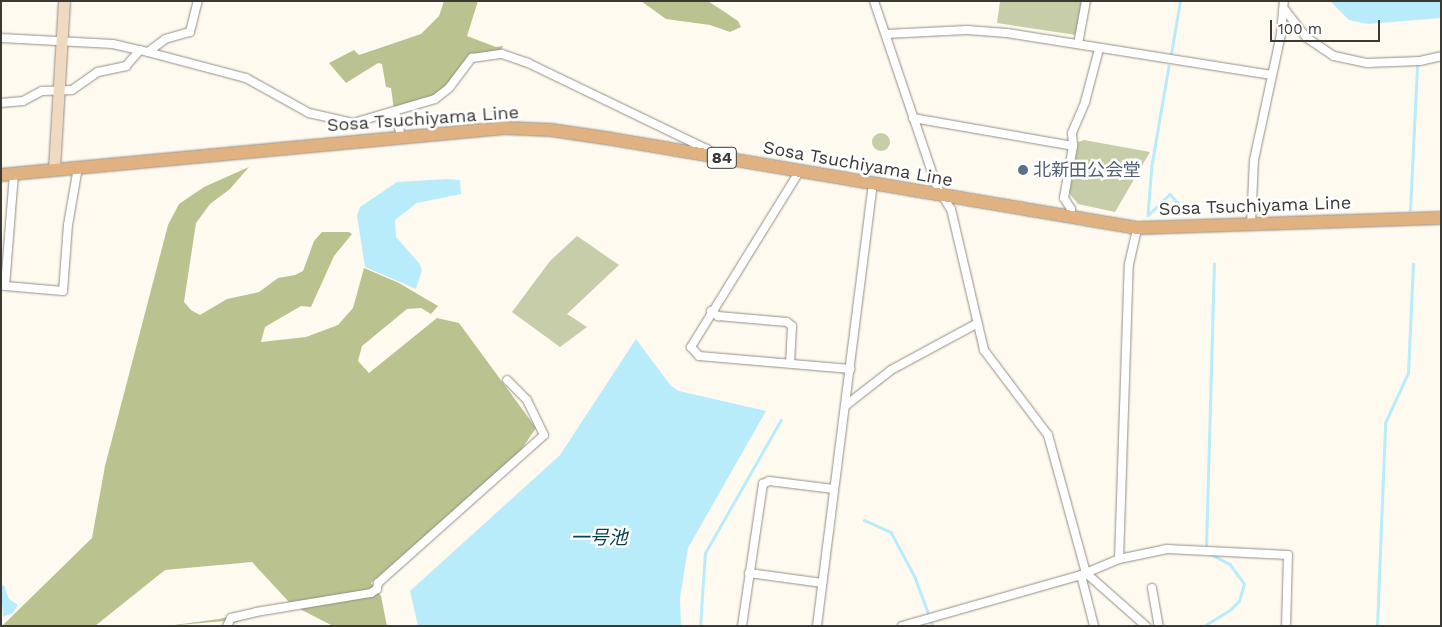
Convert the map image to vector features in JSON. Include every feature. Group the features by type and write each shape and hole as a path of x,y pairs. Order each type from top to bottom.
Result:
{"main road":[{"path":"54,169 64,1"},
{"name":"Sosa Tsuchiyama Line","path":"8,174 401,136 505,128 551,130 1137,228 1441,218"}],"street":[{"path":"1,102 23,101 42,91 72,90 98,72 126,66 144,51 166,39 190,32 198,1"},
{"path":"874,1 936,187 951,209 976,324 988,360 1048,435 1094,626"},
{"path":"1078,44 1086,1"},
{"path":"1284,5 1307,38 1334,56 1367,63 1420,61 1441,56"},
{"path":"1250,225 1254,160 1272,75 1284,5"},
{"path":"886,34 967,30 1078,44 1272,75"},
{"path":"1,38 112,44 144,51 246,78 322,118 353,123 436,99 449,88 472,58 502,54 528,63 707,149 714,157"},
{"path":"1071,217 1071,209 1064,198 1073,146 1072,133 1085,102 1100,49"},
{"path":"395,112 401,136"},
{"path":"912,118 1073,146"},
{"path":"8,174 6,286 63,291 68,225 78,167"},
{"path":"799,172 691,342 696,355 850,369"},
{"path":"817,626 873,185"},
{"path":"1119,559 1129,264 1137,228"},
{"path":"711,311 718,316 787,322 792,326 790,363"},
{"path":"845,406 891,370 976,324"},
{"path":"227,626 231,618 256,612 371,593 377,589 378,583 544,435 527,400 507,380"},
{"path":"742,626 763,484 769,481 834,489"},
{"path":"902,626 1083,574 1119,559 1167,548 1288,555 1286,626"},
{"path":"749,573 822,583"},
{"path":"1083,574 1146,626"},
{"path":"1152,588 1159,626"}],"green space":[{"path":"444,1 478,1 467,36 496,47 503,46 500,52 472,55 437,96 394,110 391,88 386,87 382,64 378,63 346,83 329,63 354,50 359,55 421,34 439,16"},
{"path":"641,1 708,1 738,21 741,27 730,32 710,25 666,19"},
{"path":"1000,1 1082,1 1076,35 997,23"},
{"path":"877,133 885,133 890,138 888,149 877,151 872,146 872,138"},
{"path":"1084,140 1150,152 1115,212 1078,204 1069,193 1078,142"},
{"path":"249,167 230,189 210,204 196,223 184,302 191,310 200,315 227,299 259,292 278,278 295,275 303,271 314,241 322,232 349,232 352,234 334,256 311,307 301,306 265,327 261,342 306,337 338,325 353,308 364,268 399,283 438,306 431,314 421,308 407,309 362,346 358,361 369,373 437,318 459,323 536,428 519,453 371,583 381,596 387,626 333,626 294,606 261,612 232,624 225,621 167,626 219,619 289,602 252,562 165,570 95,626 2,626 92,538 105,466 168,225 179,204 204,187"},
{"path":"577,236 619,265 567,314 587,327 560,347 512,312 550,261"}],"water":[{"path":"1330,1 1441,1 1441,18 1368,24 1349,20"},
{"path":"460,180 461,194 417,203 395,220 396,237 419,263 422,270 416,289 365,267 357,216 360,207 397,182"},
{"name":"一号池","path":"636,339 671,386 679,391 766,411 688,548 680,598 681,626 418,626 410,591 560,455"},
{"path":"4,585 9,599 18,605 13,613 3,617 1,587"}],"waterway":[{"path":"1171,54 1180,1"},
{"path":"1169,66 1152,165 1148,215 1170,194 1178,203"},
{"path":"1410,210 1417,66"},
{"path":"1206,548 1214,264"},
{"path":"1377,626 1385,423 1408,373 1413,264"},
{"path":"700,626 705,553 781,420"},
{"path":"864,520 891,532 915,577 933,626"},
{"path":"1204,626 1231,609 1239,601 1244,584 1230,565 1208,553"}],"place":[{"name":"北新田公会堂","path":"1023,170"}]}
